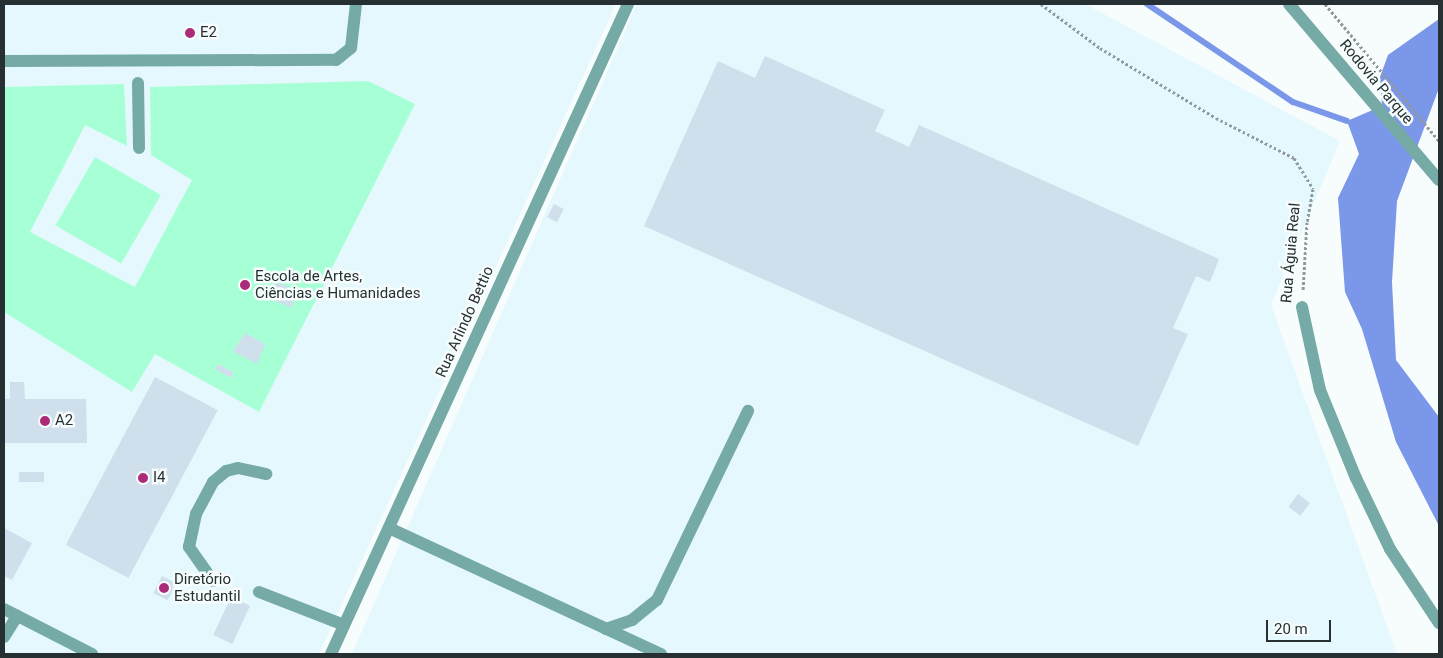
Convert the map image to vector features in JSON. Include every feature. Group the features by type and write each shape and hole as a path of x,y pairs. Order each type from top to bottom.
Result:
{"street":[{"path":"4,61 336,60 351,48 356,4"},
{"name":"Rua Arlindo Bettio","path":"331,654 628,4"},
{"name":"Rodovia Parque","path":"1289,4 1439,180"},
{"path":"138,83 139,148"},
{"name":"Rua Águia Real","path":"1302,307 1320,390 1360,486 1390,549 1439,622"},
{"path":"606,629 632,620 657,600 748,411"},
{"path":"213,581 189,547 196,514 213,482 226,472 238,468 266,474"},
{"path":"389,528 661,654"},
{"path":"260,592 344,625"},
{"path":"4,609 92,654"},
{"path":"4,637 17,616"}],"path":[{"name":"Rua Águia Real","path":"1041,4 1100,48 1216,118 1294,158 1314,189 1307,222 1302,307"},
{"path":"1325,4 1439,141"}],"shaded area":[{"name":"Escola de Artes, Ciências e Humanidades","path":"4,4 616,4 319,654 4,654"},
{"path":"637,4 1085,4 1340,141 1271,305 1397,654 352,654"}],"green space":[{"path":"368,81 415,104 259,412 155,354 132,392 4,312 4,87 124,84 127,146 85,125 30,232 135,287 192,180 151,155 150,87"},
{"path":"95,157 161,195 121,263 56,225"}],"water":[{"path":"1439,19 1439,88 1397,201 1392,282 1396,360 1439,417 1439,526 1396,442 1362,329 1345,292 1338,198 1359,154 1347,121 1382,106 1380,77 1388,55"}],"building":[{"path":"765,56 885,110 875,131 909,147 919,125 1219,259 1210,282 1196,276 1173,328 1188,334 1138,446 644,226 718,61 755,78"},
{"path":"554,204 564,209 557,222 547,217"},
{"path":"276,282 298,291 292,308 269,299"},
{"path":"245,333 265,344 257,364 233,351"},
{"path":"218,364 234,373 231,378 215,369"},
{"name":"I4","path":"155,377 218,410 128,578 66,545"},
{"name":"A2","path":"10,382 24,382 25,399 86,399 87,443 4,443 4,399 10,399"},
{"path":"19,472 44,472 44,482 19,482"},
{"path":"1298,494 1310,503 1300,516 1288,507"},
{"path":"4,528 32,543 12,580 4,576"},
{"name":"Diretório Estudantil","path":"162,576 176,583 168,600 153,593"},
{"path":"231,597 250,606 232,644 213,635"}],"waterway":[{"path":"1147,4 1293,102 1347,121"}],"place":[{"name":"E2","path":"190,33"},
{"name":"Escola de Artes, Ciências e Humanidades","path":"245,285"},
{"name":"A2","path":"45,421"},
{"name":"I4","path":"143,478"},
{"name":"Diretório Estudantil","path":"164,588"}]}
